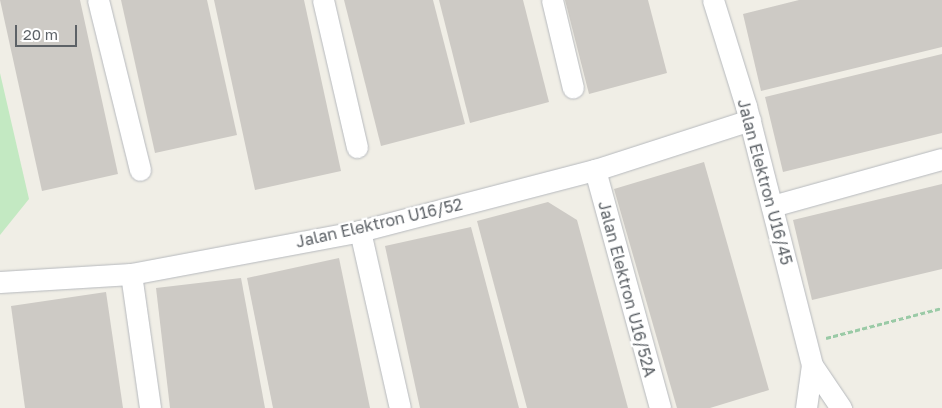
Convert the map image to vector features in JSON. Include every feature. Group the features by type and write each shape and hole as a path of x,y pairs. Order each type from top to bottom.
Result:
{"street":[{"path":"98,0 140,170"},
{"path":"323,0 357,147"},
{"path":"552,0 573,88"},
{"name":"Jalan Elektron U16/45","path":"717,1 750,120 812,364"},
{"name":"Jalan Elektron U16/52","path":"0,282 130,274 360,231 594,170 750,120"},
{"path":"772,206 942,159"},
{"name":"Jalan Elektron U16/52A","path":"594,170 660,408"},
{"path":"360,231 400,408"},
{"path":"130,274 150,408"},
{"path":"806,408 812,364"},
{"path":"812,364 841,408"}],"path":[{"path":"806,343 942,308"}],"green space":[{"path":"0,73 29,199 0,235"}],"building":[{"path":"0,0 80,0 118,174 42,191"},
{"path":"121,0 207,0 237,135 155,153"},
{"path":"214,0 304,0 341,171 255,190"},
{"path":"344,0 433,0 465,124 381,146"},
{"path":"439,0 523,0 549,102 470,123"},
{"path":"565,0 648,0 667,73 589,94"},
{"path":"799,0 942,0 942,47 761,91 743,14"},
{"path":"942,54 942,133 783,172 765,97"},
{"path":"704,162 769,390 710,408 677,408 614,189"},
{"path":"942,184 942,269 812,300 793,220"},
{"path":"548,202 577,220 628,408 527,408 477,221"},
{"path":"471,227 519,408 420,408 385,246"},
{"path":"339,258 370,408 273,408 247,278"},
{"path":"241,278 265,408 170,408 156,288"},
{"path":"106,292 123,408 25,408 11,306"}]}
